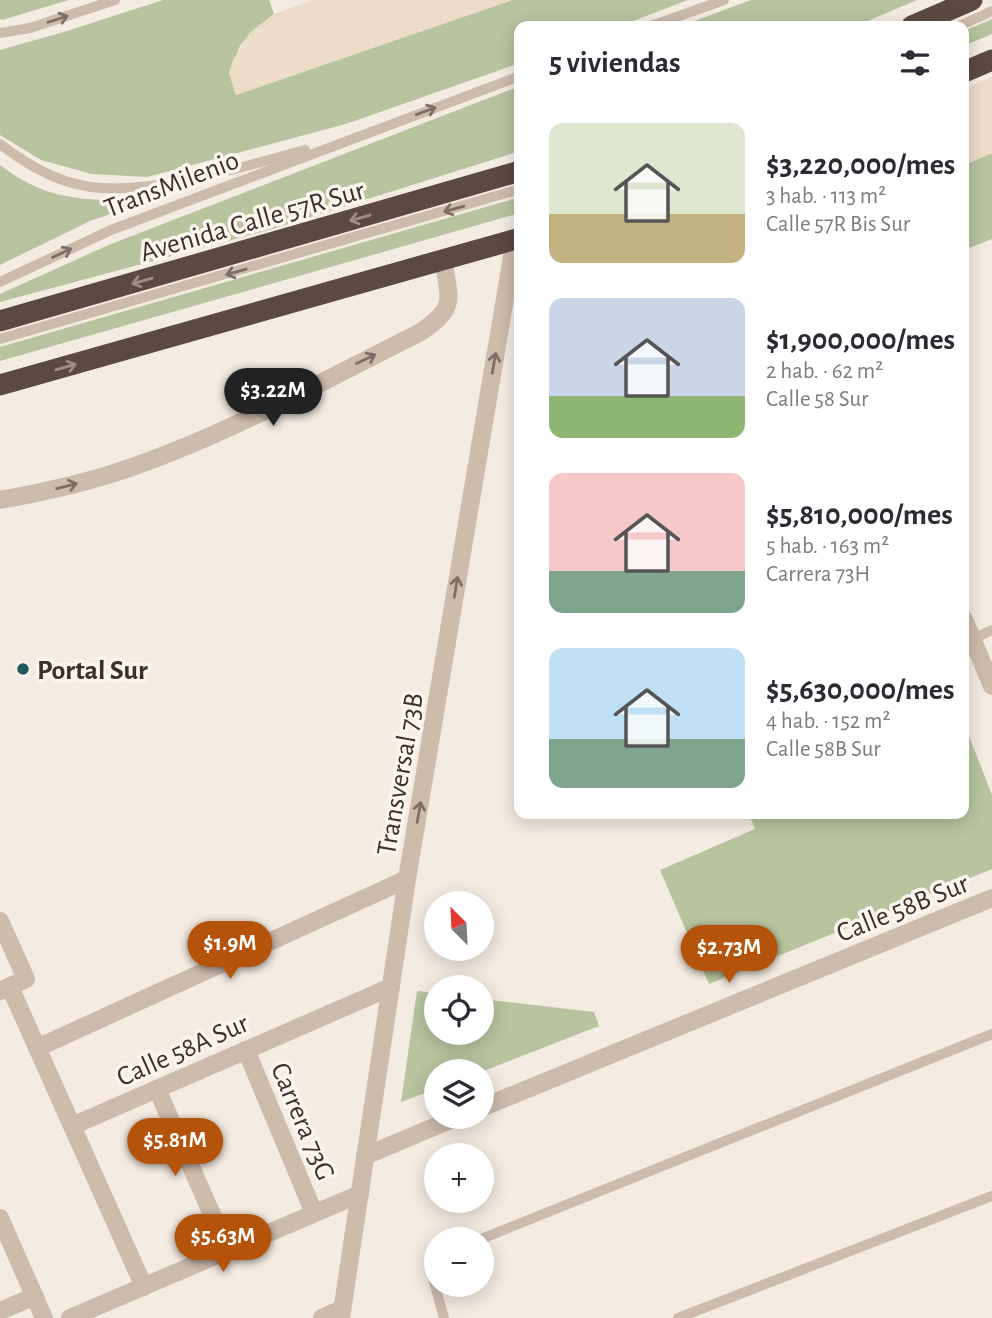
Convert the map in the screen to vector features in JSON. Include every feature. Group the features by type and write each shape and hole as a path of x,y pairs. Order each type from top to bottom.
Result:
{"highway":[{"path":"924,21 972,0"},
{"path":"969,70 992,60"},
{"name":"Avenida Calle 57R Sur","path":"0,321 514,173"},
{"path":"0,385 514,240"}],"street":[{"name":"Transversal 73B","path":"341,1314 408,879 514,257"},
{"path":"0,500 82,482 167,454 274,407 419,333 446,313 448,305 443,260"},
{"path":"969,632 992,686"},
{"path":"37,1048 408,879"},
{"name":"Calle 58B Sur","path":"494,1103 992,898"},
{"path":"0,921 12,986 144,1287"},
{"name":"Calle 58A Sur","path":"72,1126 391,987"},
{"name":"Carrera 73G","path":"246,1050 314,1213"},
{"path":"157,1089 228,1251"},
{"path":"365,1156 429,1129"},
{"path":"70,1318 360,1194"},
{"path":"0,1218 44,1318"},
{"path":"0,1311 35,1296"},
{"path":"322,1318 341,1314"}],"lane":[{"path":"0,33 30,28 115,0"},
{"path":"666,21 724,0"},
{"path":"969,22 992,12"},
{"name":"TransMilenio","path":"0,282 111,230 514,78"},
{"name":"TransMilenio","path":"0,144 20,159 54,177 99,188 136,187 189,178 362,135"},
{"path":"0,339 514,191"},
{"path":"972,639 992,630"},
{"path":"494,1234 992,1034"},
{"path":"678,1318 992,1196"},
{"path":"438,1297 443,1318"}],"green space":[{"path":"0,0 69,0 2,20"},
{"path":"163,0 269,0 274,14 250,33 240,46 229,73 236,95 512,0 688,0 633,21 514,21 514,65 346,124 147,177 92,174 41,160 0,135 0,50"},
{"path":"751,0 917,0 868,21 694,21"},
{"path":"992,19 992,34 969,44 969,29"},
{"path":"514,88 514,153 269,230 0,302 0,294 111,244"},
{"path":"992,153 992,239 969,248 969,163"},
{"path":"0,165 43,190 87,199 121,200 125,209 90,221 0,265"},
{"path":"514,199 514,215 0,361 0,347"},
{"path":"969,736 992,795 992,869 709,984 660,870 755,829 751,819 969,819"},
{"path":"417,991 424,992 424,1045 494,1045 494,1000 594,1012 599,1026 494,1067 494,1059 424,1059 424,1093 401,1102"}],"shaded area":[{"path":"313,0 512,0 236,95 229,73 233,60 250,33 274,14"},
{"path":"992,77 992,153 969,163 969,87"}],"place":[{"name":"Portal Sur","path":"23,669"}]}
